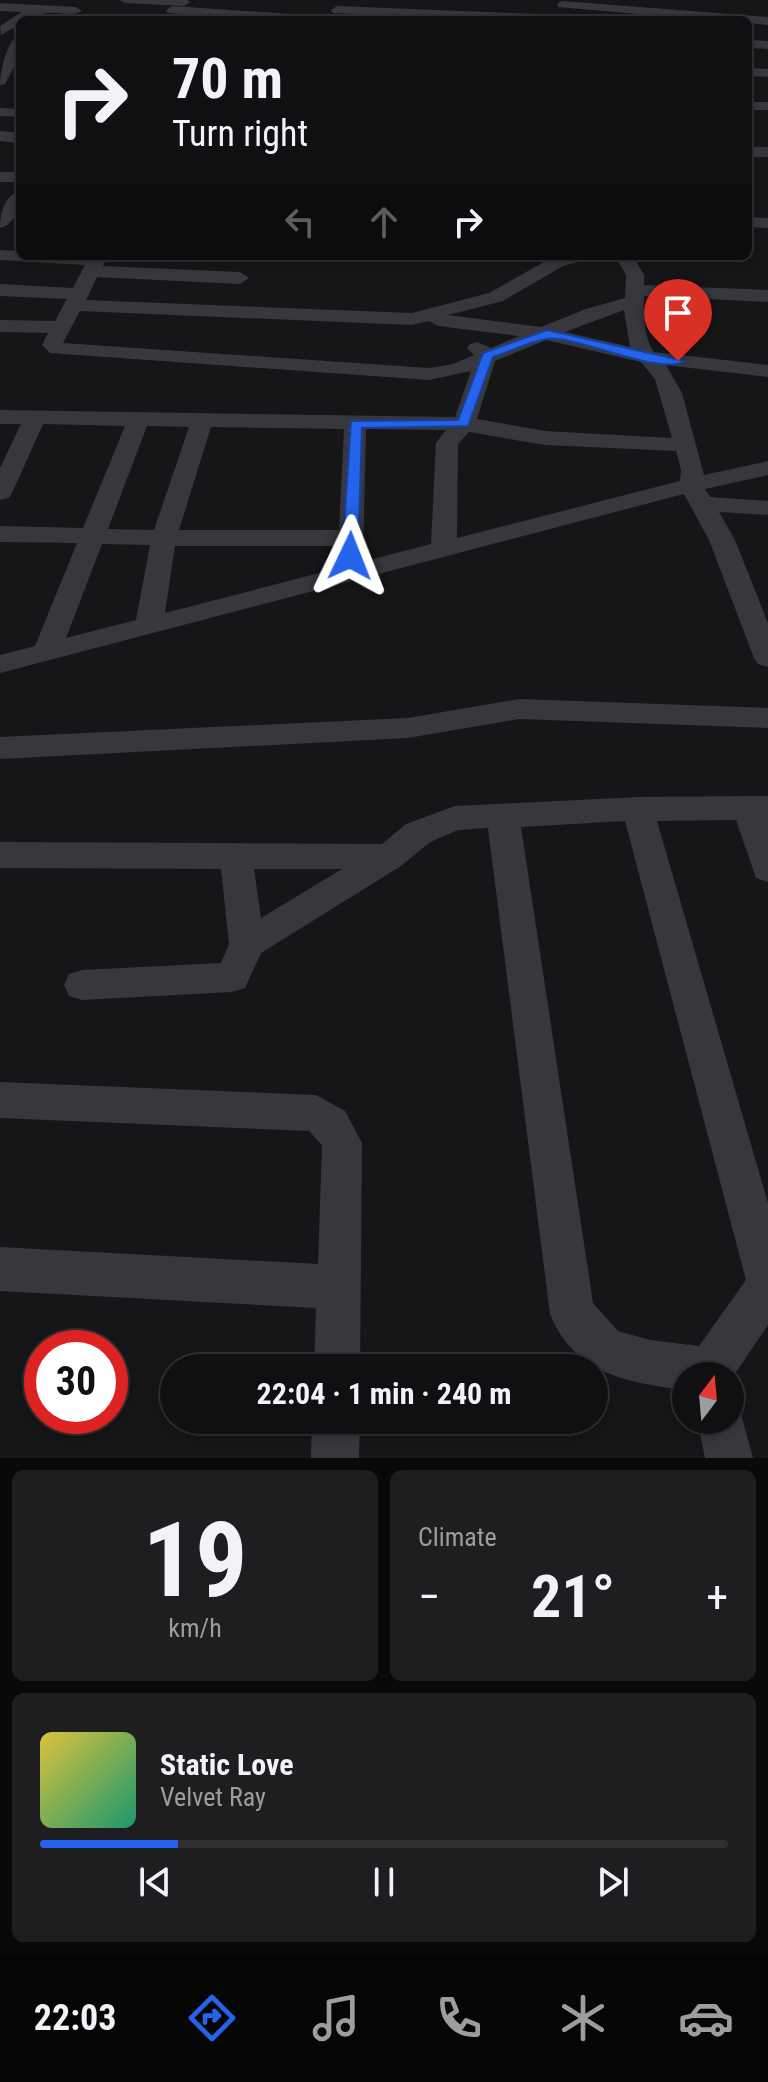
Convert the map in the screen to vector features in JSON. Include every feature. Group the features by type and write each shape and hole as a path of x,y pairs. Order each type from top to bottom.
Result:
{"street":[{"path":"125,0 186,1"},
{"path":"333,15 347,0"},
{"path":"186,1 168,12 244,16"},
{"path":"545,4 717,16"},
{"path":"6,8 51,10"},
{"path":"6,8 27,14"},
{"path":"24,16 80,8 69,16"},
{"path":"333,15 384,16"},
{"path":"3,81 16,47"},
{"path":"0,222 16,201"},
{"path":"69,260 240,278"},
{"path":"412,319 496,297 564,260"},
{"path":"626,260 635,275 635,333 640,347 671,393 697,495 722,540 768,658"},
{"path":"96,262 52,345 57,349 429,374 458,369 635,295 768,296"},
{"path":"0,290 78,299 476,323 547,334 648,357 768,371"},
{"path":"487,355 468,342 467,330 496,297"},
{"path":"0,326 61,327"},
{"path":"444,550 447,443 464,424 487,355"},
{"path":"0,417 464,424 545,438 684,445"},
{"path":"0,493 35,417"},
{"path":"47,651 139,419"},
{"path":"149,625 164,538 202,421"},
{"path":"349,575 355,424"},
{"path":"0,664 444,550 697,495 768,468"},
{"path":"697,495 768,508"},
{"path":"0,534 351,538"},
{"path":"0,748 408,728 519,709 768,718"},
{"path":"247,944 389,857 418,833 455,818 638,809 758,808 768,869"},
{"path":"638,809 768,1279"},
{"path":"503,816 572,1314 605,1350 672,1367"},
{"path":"0,855 389,857"},
{"path":"82,985 232,977 247,944 236,857"},
{"path":"0,1100 316,1113 331,1124 342,1143 337,1354"},
{"path":"0,1269 338,1287"},
{"path":"717,1362 768,1287"},
{"path":"335,1458 336,1434"},
{"path":"724,1434 729,1458"}],"route":[{"path":"350,556 355,424 464,424 487,355 547,334 678,361"}]}
